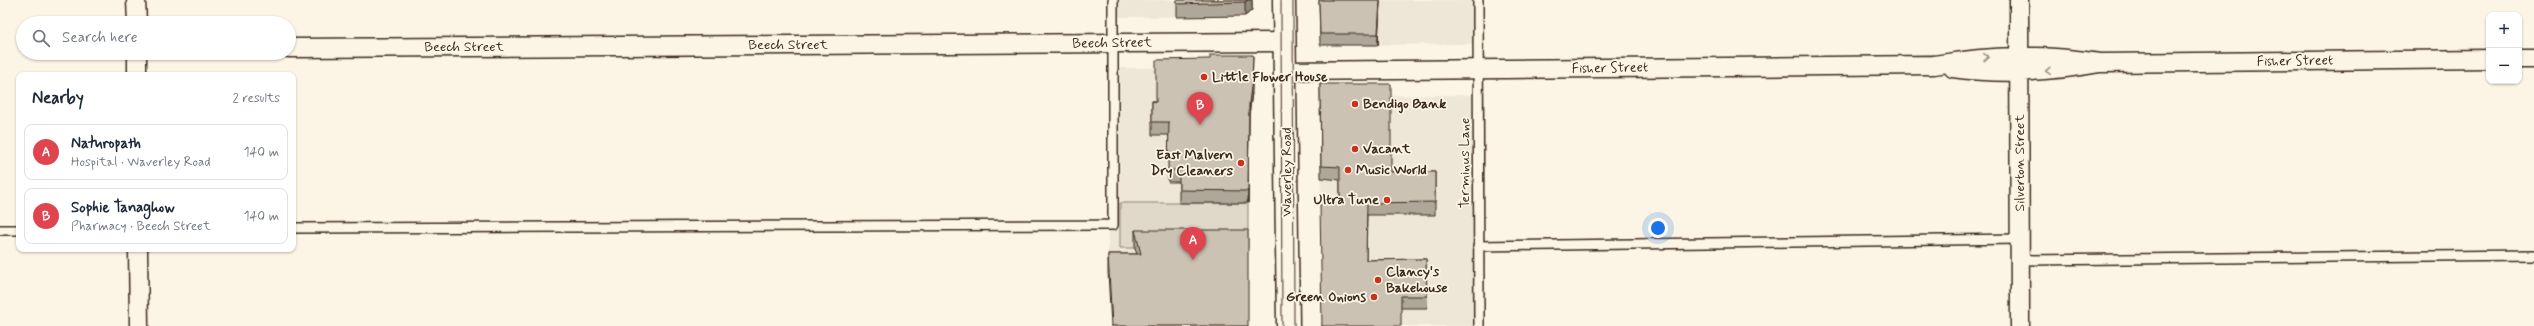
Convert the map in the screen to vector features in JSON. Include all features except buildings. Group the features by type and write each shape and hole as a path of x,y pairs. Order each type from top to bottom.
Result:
{"main road":[{"name":"Waverley Road","path":"1286,6 1288,326"}],"street":[{"path":"136,0 137,16"},
{"name":"Silverton Street","path":"2019,0 2020,326"},
{"name":"Beech Street","path":"296,48 1286,42"},
{"name":"Fisher Street","path":"1286,71 1934,65 1982,57 2019,55 2058,56 2100,63"},
{"name":"Fisher Street","path":"1934,65 1981,72 2019,73 2055,71 2100,63 2486,59"},
{"path":"2522,59 2534,59"},
{"path":"137,60 137,72"},
{"path":"138,252 139,326"}],"lane":[{"path":"296,228 1113,225 1114,0"},
{"name":"Terminus Lane","path":"1478,0 1479,326"},
{"path":"0,230 16,230"},
{"path":"1478,246 2020,239"},
{"path":"2020,260 2534,255"}],"shaded area":[{"path":"1108,0 1252,0 1252,10 1245,16 1107,17"},
{"path":"1319,0 1484,0 1484,44 1320,45"},
{"path":"1253,67 1249,115 1248,248 1152,272 1108,272 1107,68"},
{"path":"1485,95 1485,326 1322,326 1320,96"},
{"path":"1120,203 1248,203 1248,248 1120,248"}],"tram line":[{"path":"1281,0 1282,326"},
{"path":"1293,0 1294,326"}],"place":[{"name":"Little Flower House","path":"1204,77"},
{"name":"Bendigo Bank","path":"1355,104"},
{"name":"Sophie Tanaghow","path":"1200,125"},
{"name":"Vacant","path":"1355,149"},
{"name":"East Malvern Dry Cleaners","path":"1241,163"},
{"name":"Music World","path":"1348,170"},
{"name":"Ultra Tune","path":"1387,200"},
{"name":"Naturopath","path":"1193,260"},
{"name":"Clancy's Bakehouse","path":"1378,280"},
{"name":"Green Onions","path":"1374,297"}]}
